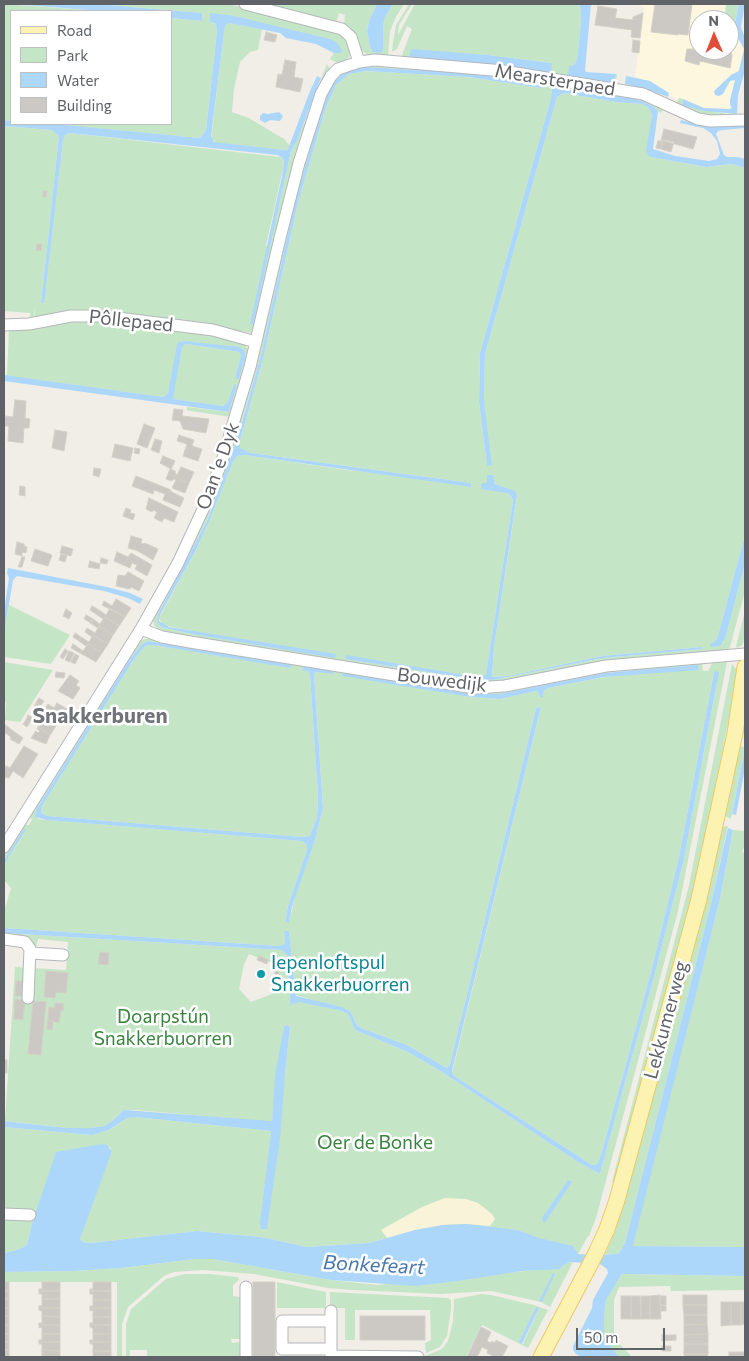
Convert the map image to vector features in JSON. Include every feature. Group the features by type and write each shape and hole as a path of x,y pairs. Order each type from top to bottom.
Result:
{"main road":[{"name":"Lekkumerweg","path":"541,1357 608,1229 617,1200 699,899 734,733 745,667"}],"street":[{"path":"245,4 342,29 351,37 359,62"},
{"name":"Mearsterpaed","path":"359,62 390,61 504,71 637,93 698,119 745,120"},
{"name":"Oan 'e Dyk","path":"4,847 141,629 178,563 214,482 237,412 256,342 290,195 315,111 331,76 338,68 359,62"},
{"name":"Pôllepaed","path":"4,324 29,324 71,316 102,316 213,330 256,342"},
{"name":"Bouwedijk","path":"141,629 162,637 190,642 475,688 505,686 606,666 745,654"},
{"path":"4,939 25,942 29,945 31,953 28,998"},
{"path":"31,953 63,955"},
{"path":"4,1214 30,1215"},
{"path":"246,1287 246,1357"},
{"path":"331,1354 331,1316 282,1321 282,1349 331,1354 418,1357"}],"shaded area":[{"path":"638,4 739,4 738,10 689,10 689,60 739,60 739,40 744,49 730,100 731,109 704,108 683,99 682,102 635,77 643,8"}],"green space":[{"path":"4,4 86,10 10,10 10,121 4,120"},
{"path":"97,4 229,4 339,33 347,40 350,55 347,60 341,63 336,62 330,59 334,53 340,53 342,50 230,15 211,14 210,22 216,24 217,31 206,130 200,138 63,125 172,125 172,18 201,21 202,13"},
{"path":"262,4 377,4 369,21 367,31 372,52 383,48 385,17 393,4 404,4 390,31 388,55 384,58 371,57 361,50 353,32 344,24 345,15 339,13 336,22"},
{"path":"409,4 412,4 399,25 398,35 415,4 580,4 581,23 577,60 568,76 615,80 617,74 616,82 612,86 405,59 402,55 412,29 407,26 397,49 392,52 396,25","holes":["411,50 488,55 552,63 550,74"]},
{"path":"726,4 739,4 738,10 725,10"},
{"path":"229,23 262,29 258,50 250,52 240,62 234,89 232,112 249,118 284,139 290,146 288,149 217,143 211,139 225,26"},
{"path":"327,64 330,69 253,333 121,315 35,320 34,306 34,320 31,321 30,313 4,311 4,126 52,130 59,136 41,303 43,303 65,135 70,133 283,158 284,164 266,246 269,248 291,151 297,141"},
{"path":"359,64 483,71 632,95 664,107 661,113 642,101 552,87 551,98 480,353 479,402 487,466 484,402 485,354 557,97 564,93 616,102 642,104 649,108 652,116 651,157 706,167 732,164 745,168 745,535 717,639 714,642 723,643 725,639 745,564 745,591 730,647 727,651 476,683 160,632 154,625 152,617 208,506 324,95 340,72","holes":["356,68 468,73 506,78 541,88 468,77 366,71 349,74 336,85 325,110 298,203 264,355 240,441 240,448 251,453 471,483 347,470 244,455 237,456 195,552 159,618 163,625 192,631 192,634 161,627 157,621 158,614 207,521 233,452 261,355 295,202 333,83","487,475 498,486 515,491 517,496 494,647 492,677 508,676 602,656 702,647 702,649 603,658 493,680 472,679 346,659 346,656 471,676 483,676 486,674 513,500 507,493 483,484 487,482"]},
{"path":"679,98 683,99 682,105 726,114 737,114 737,117 698,114 679,105 677,102"},
{"path":"86,318 212,333 244,344 249,351 232,417 190,411 187,410 187,407 229,412 237,385 234,384 228,402 223,406 172,399 182,346 185,344 239,352 241,355 235,377 244,350 181,341 168,393 163,397 7,376 9,328"},
{"path":"9,605 70,635 51,664 4,657 4,634"},
{"path":"745,611 745,637 742,645 737,648 736,646"},
{"path":"149,638 477,691 594,672 702,663 703,671 708,671 713,662 727,662 678,911 596,1218 589,1236 578,1254 518,1230 443,1225 415,1230 369,1243 307,1247 261,1237 197,1231 91,1243 83,1242 80,1239 81,1234 111,1148 102,1144 32,1223 27,1245 4,1253 4,1127 92,1135 109,1130 127,1118 135,1117 271,1131 260,1226 285,1074 290,1027 288,1025 284,1026 272,1122 135,1110 124,1110 104,1126 90,1128 66,1128 5,1121 15,967 66,970 68,942 38,939 36,948 31,941 4,936 4,933 282,950 287,955 290,1005 300,1001 348,1014 355,1030 408,1052 442,1072 578,1162 600,1174 684,859 717,682 714,672 679,857 651,972 601,1155 598,1164 595,1166 452,1073 541,707 536,708 450,1064 447,1068 407,1045 361,1028 356,1024 351,1012 296,995 289,931 284,931 285,944 279,946 4,928 4,912 11,888 4,880 4,865 26,831 4,861 4,855 23,825 29,825 32,820 30,816 139,641","holes":["148,641 292,664 160,646 149,645 144,647 133,661 42,806 41,812 48,816 302,837 310,836 317,817 318,795 310,676 309,672 303,670 333,674 316,672 314,674 323,808 289,922 285,921 288,906 307,850 307,845 302,841 38,819 37,808 130,659 142,644","632,669 632,674 604,677 548,688 544,691 543,697 540,697 536,691 500,699 470,697 342,675 471,693 499,694","249,954 269,962 276,968 283,979 282,990 251,1002 239,989 244,964"]},
{"path":"4,662 53,670 20,722 5,720"},
{"path":"732,664 738,671 696,886 616,1183 612,1182 689,885"},
{"path":"745,694 745,721 740,745 745,748 731,819 723,815"},
{"path":"728,826 711,904 625,1243 619,1253 605,1255 626,1198 720,827"},
{"path":"733,830 745,831 745,847 742,852 745,853 745,1247 632,1246 720,899"},
{"path":"195,1259 213,1259 331,1280 378,1285 536,1270 573,1262 550,1307 541,1302 491,1291 440,1294 353,1290 328,1288 254,1274 203,1270 174,1272 164,1276 128,1307 122,1324 122,1357 117,1357 117,1282 4,1282 4,1272 121,1268"},
{"path":"184,1274 238,1277 239,1280 233,1285 233,1296 240,1297 240,1339 231,1339 232,1343 240,1342 240,1357 147,1357 147,1350 130,1350 130,1357 126,1357 126,1324 131,1309 166,1279"},
{"path":"622,1274 745,1276 745,1290 671,1291 670,1286 619,1287 614,1300 614,1338 630,1357 619,1357 604,1337 604,1317 606,1300"},
{"path":"277,1282 326,1292 326,1308 277,1308"},
{"path":"330,1292 448,1298 451,1300 451,1310 447,1336 440,1347 426,1353 425,1343 431,1340 430,1310 355,1310 355,1340 345,1340 345,1308 330,1308"},
{"path":"482,1294 491,1295 548,1310 528,1348 482,1325 466,1357 425,1357 442,1349 448,1341 453,1321 454,1299","holes":["536,1308 539,1308 523,1344 520,1343"]}],"sand":[{"path":"445,1198 466,1199 478,1203 492,1214 495,1219 490,1226 443,1225 415,1230 388,1239 381,1230 422,1207"}],"water":[{"path":"13,4 97,4 167,10 88,10"},
{"path":"377,4 393,4 385,17 383,49 381,53 372,52 367,31 369,21"},
{"path":"580,4 591,4 585,70 586,72 616,74 615,80 611,84 568,76 569,66 574,65 577,60 581,23"},
{"path":"739,4 745,4 741,27 745,38 745,70 738,95 737,114 704,111 682,105 683,99 704,108 732,108 730,100 735,80 730,81 723,94 715,95 714,91 731,75 739,71 744,49 739,40"},
{"path":"172,10 202,13 202,21 172,18"},
{"path":"210,13 230,15 330,39 337,43 342,50 341,53 334,53 316,44 286,38 280,33 229,23 225,26 211,136 214,142 288,149 310,91 317,76 321,78 297,141 291,151 253,325 250,324 282,176 283,158 277,155 70,133 65,135 63,141 44,303 41,303 59,136 52,130 4,126 4,120 10,121 10,125 65,125 200,138 206,130 217,31 216,24 210,22"},
{"path":"411,49 488,55 552,63 551,74 487,64 409,58"},
{"path":"356,68 468,73 542,85 541,88 468,77 366,71 349,74 336,85 325,110 298,203 264,355 240,441 240,448 251,453 471,483 471,487 244,455 237,456 195,552 160,615 159,621 169,627 336,654 335,658 161,627 157,621 158,614 207,521 237,440 261,355 295,202 322,109 333,83 340,76"},
{"path":"626,76 650,81 669,93 668,97 625,84"},
{"path":"552,86 629,98 642,101 654,107 658,111 653,149 675,156 709,161 717,159 720,154 717,141 711,133 703,128 680,123 681,120 704,126 745,125 745,128 718,131 716,134 724,155 745,159 745,168 732,164 706,167 651,157 646,150 652,116 649,108 642,104 616,102 564,93 557,97 485,354 484,402 492,465 487,466 479,402 480,353 551,98"},
{"path":"279,112 283,116 280,121 270,120 265,123 260,120 260,116 263,113"},
{"path":"184,341 239,347 244,350 245,357 239,379 235,378 241,355 239,352 185,344 182,347 173,399 223,406 228,402 234,384 237,385 229,412 4,381 4,375 163,397 168,393 177,344"},
{"path":"487,475 493,475 495,484 515,491 517,495 494,647 492,677 508,676 602,656 702,647 702,649 603,658 493,680 472,679 345,659 346,655 471,676 486,674 513,500 507,493 481,489 481,484 487,482"},
{"path":"745,535 745,564 725,639 720,646 711,647 710,645 717,639"},
{"path":"8,568 107,587 130,593 143,599 140,604 128,598 104,591 17,576 13,580 4,634 4,612 9,578"},
{"path":"148,641 292,664 290,668 160,646 149,645 144,647 133,661 42,806 41,812 48,816 302,837 310,836 317,817 318,795 310,676 309,672 302,670 304,667 334,670 333,674 316,672 314,674 323,808 289,922 285,922 288,906 307,850 307,845 302,841 47,820 35,817 37,808 130,659 142,644"},
{"path":"698,665 698,670 604,677 548,688 544,691 543,697 540,697 536,691 500,699 470,697 342,676 343,672 471,693 499,694 604,673"},
{"path":"717,671 719,673 684,859 600,1174 578,1162 442,1072 408,1052 355,1030 348,1014 300,1002 290,1005 287,955 282,950 4,933 4,928 279,946 285,944 284,931 289,931 296,996 342,1007 351,1012 356,1024 361,1028 407,1045 447,1068 450,1064 536,708 541,707 452,1071 453,1075 592,1165 595,1165 598,1163 601,1155 651,972 679,857 714,672"},
{"path":"745,748 745,768 736,815 732,814"},
{"name":"Bonkefeart","path":"728,828 733,830 720,899 633,1246 745,1247 745,1276 622,1274 606,1300 604,1317 604,1337 619,1357 581,1357 573,1350 573,1346 592,1308 593,1300 608,1273 607,1269 600,1264 571,1262 563,1265 560,1269 522,1271 415,1286 331,1280 213,1259 195,1259 121,1268 73,1271 4,1272 4,1253 27,1245 32,1223 56,1152 102,1144 107,1145 112,1151 80,1239 83,1242 91,1243 197,1231 261,1237 307,1247 369,1243 415,1230 443,1225 466,1224 518,1230 539,1238 573,1246 578,1254 605,1255 619,1253 625,1243 711,904"},
{"path":"24,829 26,830 4,865 4,861"},
{"path":"288,1025 290,1027 280,1139 267,1229 261,1229 260,1222 271,1131 135,1117 127,1118 109,1130 92,1135 4,1127 4,1121 66,1128 90,1128 104,1126 124,1110 272,1121 275,1075 284,1026"},
{"path":"568,1180 572,1182 543,1223 542,1218"},
{"path":"553,1273 555,1274 542,1302 539,1301"},
{"path":"536,1307 539,1308 522,1344 519,1342"}],"building":[{"path":"655,4 692,4 691,10 689,10 688,35 651,32"},
{"path":"598,6 617,9 615,18 633,20 633,17 643,13 640,38 631,37 632,30 595,25"},
{"path":"266,32 277,35 275,42 264,40"},
{"path":"633,40 640,41 639,53 632,52"},
{"path":"687,49 689,49 689,60 731,60 730,68 700,61 699,65 685,61"},
{"path":"285,60 296,62 294,77 303,79 300,92 276,87 278,74 282,75"},
{"path":"664,129 697,137 693,149 661,140"},
{"path":"663,140 674,142 671,152 661,149"},
{"path":"658,141 662,141 661,149 656,148"},
{"path":"43,191 47,191 46,197 43,197"},
{"path":"37,244 42,244 41,251 36,250"},
{"path":"15,400 26,401 25,418 30,419 29,428 24,428 23,443 8,441 9,426 4,426 5,416 13,417"},
{"path":"174,409 183,410 182,416 209,419 206,433 183,429 180,421 172,420"},
{"path":"144,424 155,428 147,448 137,444"},
{"path":"55,430 67,432 64,451 52,448"},
{"path":"179,435 194,440 192,446 202,449 198,461 183,456 187,444 177,441"},
{"path":"155,439 162,441 159,453 151,450"},
{"path":"115,444 133,448 130,461 112,457"},
{"path":"135,448 140,449 139,454 134,453"},
{"path":"163,456 175,461 171,469 160,463"},
{"path":"181,467 194,472 189,483 168,474 170,469 175,471 177,475"},
{"path":"94,468 101,469 99,477 93,475"},
{"path":"168,474 189,483 185,493 172,488 176,480 166,479"},
{"path":"136,476 171,490 184,498 180,507 163,500 165,494 154,490 153,494 132,486"},
{"path":"20,486 25,487 25,496 19,495"},
{"path":"149,498 178,512 174,522 164,518 162,522 154,518 157,512 146,509"},
{"path":"126,508 131,510 130,513 135,514 133,520 123,516"},
{"path":"131,536 142,539 141,543 158,549 153,560 138,551 128,548"},
{"path":"17,542 27,547 26,553 22,552 22,556 15,554"},
{"path":"62,546 73,549 71,556 60,553"},
{"path":"35,549 52,555 48,566 31,561"},
{"path":"117,552 128,557 131,553 152,565 147,576 135,569 137,565 132,563 130,568 114,561"},
{"path":"61,554 67,555 65,562 59,560"},
{"path":"22,557 25,557 22,567 18,567"},
{"path":"101,558 108,560 107,564 100,563"},
{"path":"90,561 100,564 99,569 88,567"},
{"path":"128,572 144,581 139,591 131,587 130,589 116,586 118,575 125,576"},
{"path":"116,599 131,608 125,617 102,605 104,601 112,606"},
{"path":"92,606 99,610 96,614 90,610"},
{"path":"110,608 125,617 119,626 105,617 103,619 96,614 99,610 106,615"},
{"path":"66,609 72,613 69,619 63,616"},
{"path":"86,615 93,619 91,623 84,619"},
{"path":"105,617 119,626 113,635 99,626 98,628 90,623 93,619 100,624"},
{"path":"99,626 113,635 108,644 85,632 87,628 95,633"},
{"path":"75,633 81,637 79,641 73,637"},
{"path":"93,635 108,644 102,653 88,644 86,646 79,641 81,637 89,642"},
{"path":"73,644 83,651 88,644 102,653 96,662 71,648"},
{"path":"65,649 68,651 63,659 60,657"},
{"path":"69,651 74,653 70,662 65,660"},
{"path":"75,654 79,656 75,664 71,662"},
{"path":"56,672 65,673 64,678 55,677"},
{"path":"70,675 79,681 76,685 80,688 73,699 58,691"},
{"path":"39,698 44,701 41,705 36,703"},
{"path":"36,703 41,705 38,710 34,707"},
{"path":"57,703 67,709 61,718 45,708 48,704 54,708"},
{"path":"44,707 61,718 56,726 46,721 49,716 42,711"},
{"path":"28,715 33,718 30,722 26,720"},
{"path":"43,719 56,726 50,735 38,727"},
{"path":"26,720 30,722 27,727 23,724"},
{"path":"4,724 23,738 19,744 10,739 11,737 4,732"},
{"path":"38,727 50,735 46,744 31,738 36,731 38,733 40,731 37,729"},
{"path":"24,746 38,754 23,778 13,771 9,778 4,777 4,769 6,766 10,768"},
{"path":"100,952 109,953 108,965 98,964"},
{"path":"259,956 268,960 267,964 257,960"},
{"path":"277,970 282,979 279,981 274,972"},
{"path":"46,971 68,973 66,993 56,992 55,998 44,997"},
{"path":"16,981 25,981 24,996 15,996"},
{"path":"15,999 25,1000 23,1020 14,1019"},
{"path":"33,1001 46,1002 41,1055 28,1054"},
{"path":"55,1003 64,1004 59,1023 48,1020 49,1007 54,1008"},
{"path":"48,1020 53,1021 52,1030 47,1029"},
{"path":"4,1060 7,1060 7,1073 4,1073"},
{"path":"4,1282 9,1282 9,1291 4,1291"},
{"path":"42,1282 60,1282 60,1291 39,1291 39,1289 42,1289"},
{"path":"93,1282 111,1282 111,1291 90,1291 90,1289 93,1289"},
{"path":"253,1282 275,1282 275,1357 253,1357"},
{"path":"4,1291 9,1291 9,1299 4,1299"},
{"path":"39,1291 60,1291 60,1299 42,1299 42,1294 39,1294"},
{"path":"90,1291 111,1291 111,1300 93,1300 93,1294 90,1294"},
{"path":"660,1295 661,1319 650,1319 650,1296"},
{"path":"683,1295 707,1295 707,1305 683,1305"},
{"path":"621,1296 631,1296 631,1319 621,1319"},
{"path":"631,1296 640,1296 641,1319 631,1319"},
{"path":"641,1296 650,1296 650,1319 641,1319"},
{"path":"660,1296 666,1296 666,1305 660,1305"},
{"path":"4,1299 9,1299 9,1308 4,1308"},
{"path":"42,1299 60,1299 60,1308 39,1308 39,1306 42,1306"},
{"path":"93,1300 111,1300 111,1308 90,1308 90,1306 93,1306"},
{"path":"721,1302 731,1302 731,1325 721,1326"},
{"path":"731,1302 741,1302 741,1325 731,1325"},
{"path":"741,1302 745,1302 745,1324 741,1325"},
{"path":"661,1305 666,1306 666,1311 661,1311"},
{"path":"683,1305 707,1305 707,1315 684,1315"},
{"path":"4,1308 9,1308 9,1316 4,1316"},
{"path":"39,1308 60,1308 60,1317 42,1316 42,1311"},
{"path":"90,1308 111,1308 111,1317 93,1317 93,1310 90,1311"},
{"path":"684,1315 707,1315 707,1324 684,1325"},
{"path":"4,1316 9,1316 9,1325 4,1325"},
{"path":"42,1316 60,1317 60,1325 39,1325 39,1323 42,1323"},
{"path":"360,1316 425,1316 425,1340 360,1340"},
{"path":"93,1317 111,1317 111,1325 90,1325 90,1323 93,1323"},
{"path":"707,1324 708,1334 684,1335 684,1325"},
{"path":"4,1325 9,1325 9,1334 4,1334"},
{"path":"39,1325 60,1325 60,1334 42,1334 42,1327 39,1328"},
{"path":"90,1325 111,1325 111,1334 93,1334 93,1328"},
{"path":"481,1327 491,1332 487,1341 495,1343 496,1340 508,1346 502,1357 495,1357 487,1353 488,1350 482,1347 477,1357 467,1357"},
{"path":"4,1334 9,1334 9,1342 4,1342"},
{"path":"42,1334 60,1334 60,1342 39,1342 39,1340 42,1340"},
{"path":"93,1334 111,1334 111,1342 90,1342 90,1340 93,1340"},
{"path":"708,1334 708,1344 684,1344 684,1335"},
{"path":"662,1335 676,1335 676,1340 662,1341"},
{"path":"4,1342 9,1342 9,1350 4,1350"},
{"path":"39,1342 60,1342 60,1351 42,1350 42,1344 39,1344"},
{"path":"90,1342 111,1342 111,1351 93,1351 93,1344 90,1344"},
{"path":"684,1344 708,1344 708,1354 684,1354"},
{"path":"662,1346 671,1346 671,1351 662,1351"},
{"path":"4,1350 9,1350 9,1357 4,1357"},
{"path":"42,1350 60,1351 60,1357 42,1357"},
{"path":"93,1351 111,1351 111,1357 93,1357"},
{"path":"729,1352 745,1352 745,1357 729,1357"},
{"path":"684,1354 708,1354 707,1357 685,1357"}],"place":[{"name":"Iepenloftspul Snakkerbuorren","path":"261,974"}],"district":[{"name":"Snakkerburen","path":"100,716"}],"park label":[{"name":"Doarpstún Snakkerbuorren","path":"163,1028"},
{"name":"Oer de Bonke","path":"375,1143"}]}
